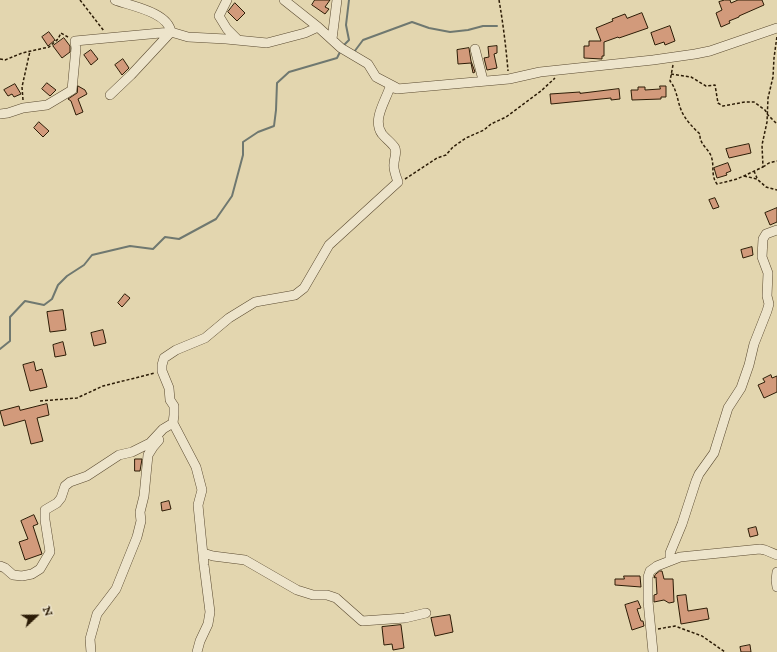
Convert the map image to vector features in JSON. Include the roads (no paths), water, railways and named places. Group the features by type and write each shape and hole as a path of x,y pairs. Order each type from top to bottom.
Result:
{"street":[{"path":"115,0 162,18 170,27 171,32"},
{"path":"227,0 219,16 227,29 238,40"},
{"path":"284,0 318,27 341,48 368,64 376,77 398,89"},
{"path":"332,39 337,0"},
{"path":"0,114 22,108 47,106 72,90 76,48 75,41 171,32 188,37 267,43 305,33 318,27"},
{"path":"91,652 90,640 97,614 116,589 137,538 141,521 140,512 144,496 148,455 173,423 174,406 170,400 169,388 162,371 164,358 176,350 206,338 229,318 255,302 295,295 304,288 329,245 398,182 394,164 394,146 383,136 379,129 378,123 390,88 398,89 483,80 509,79 540,72 673,57 710,51 777,28"},
{"path":"110,95 171,32"},
{"path":"475,49 483,80"},
{"path":"670,561 670,553 682,524 696,481 699,474 714,454 728,408 741,388 754,344 767,312 769,304 767,296 768,273 762,258 763,239 766,234 777,230"},
{"path":"173,423 196,467 202,490 198,505 210,612 208,624 200,641 197,652"},
{"path":"0,566 14,575 22,576 32,574 40,569 50,552 45,510 57,503 61,498 64,486 92,473 106,462 119,455 132,452 150,443 162,429 173,423"},
{"path":"653,652 650,630 648,577 650,571 680,557 760,549 777,555"},
{"path":"203,553 213,556 245,560 297,590 313,595 327,595 336,598 362,621 405,618 426,613"},
{"path":"777,572 777,587"}],"waterway":[{"path":"343,46 349,40 346,25 349,0"},
{"path":"354,52 363,40 412,22 429,28 450,32 468,30 483,26 497,26"},
{"path":"0,349 10,341 10,317 25,301 44,305 52,299 58,285 67,276 84,265 92,255 130,246 153,249 165,237 179,239 216,219 232,196 243,155 243,142 258,132 274,126 277,83 289,72 337,58 341,50"}]}
